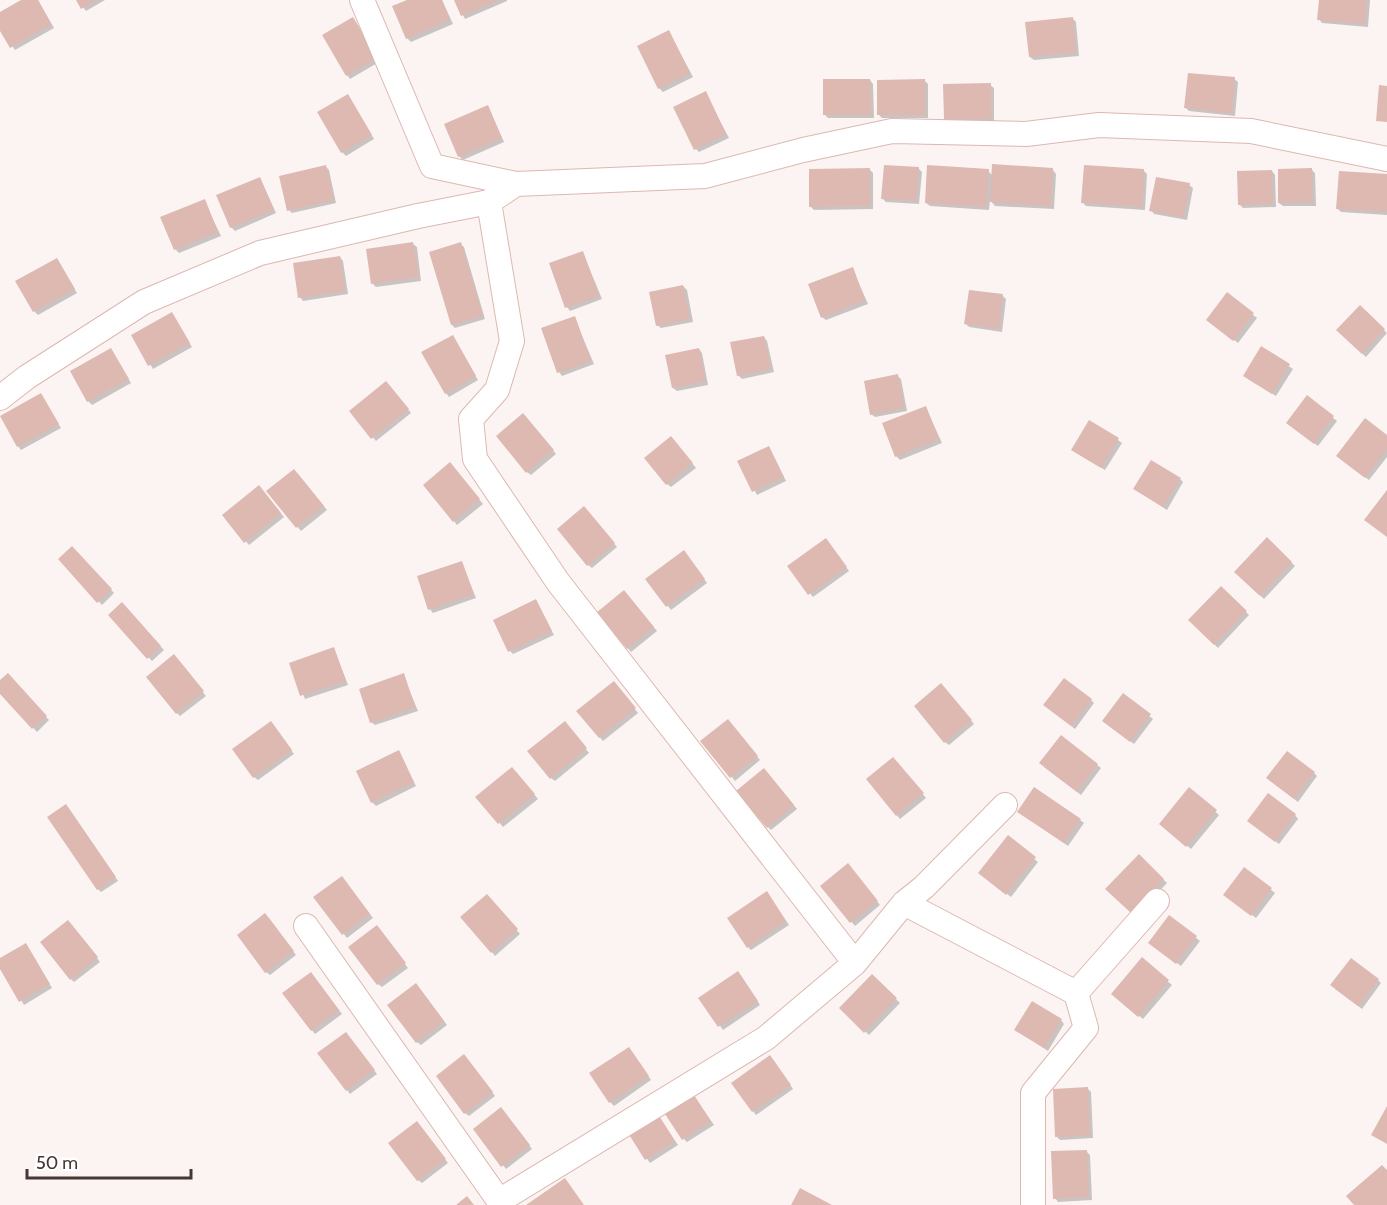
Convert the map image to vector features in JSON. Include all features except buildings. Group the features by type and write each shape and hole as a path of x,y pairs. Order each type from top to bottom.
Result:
{"street":[{"path":"362,0 432,166 516,184 705,176 803,150 892,131 1026,134 1099,125 1251,131 1387,159"},
{"path":"0,398 27,377 144,302 260,253 489,202 516,184"},
{"path":"489,202 512,341 497,390 471,419 475,459 558,582 855,963"},
{"path":"306,926 500,1203 766,1038 855,963 904,903 924,887 1005,805"},
{"path":"1077,993 1157,901"},
{"path":"904,903 1077,993 1086,1028 1033,1093 1034,1205"}]}
